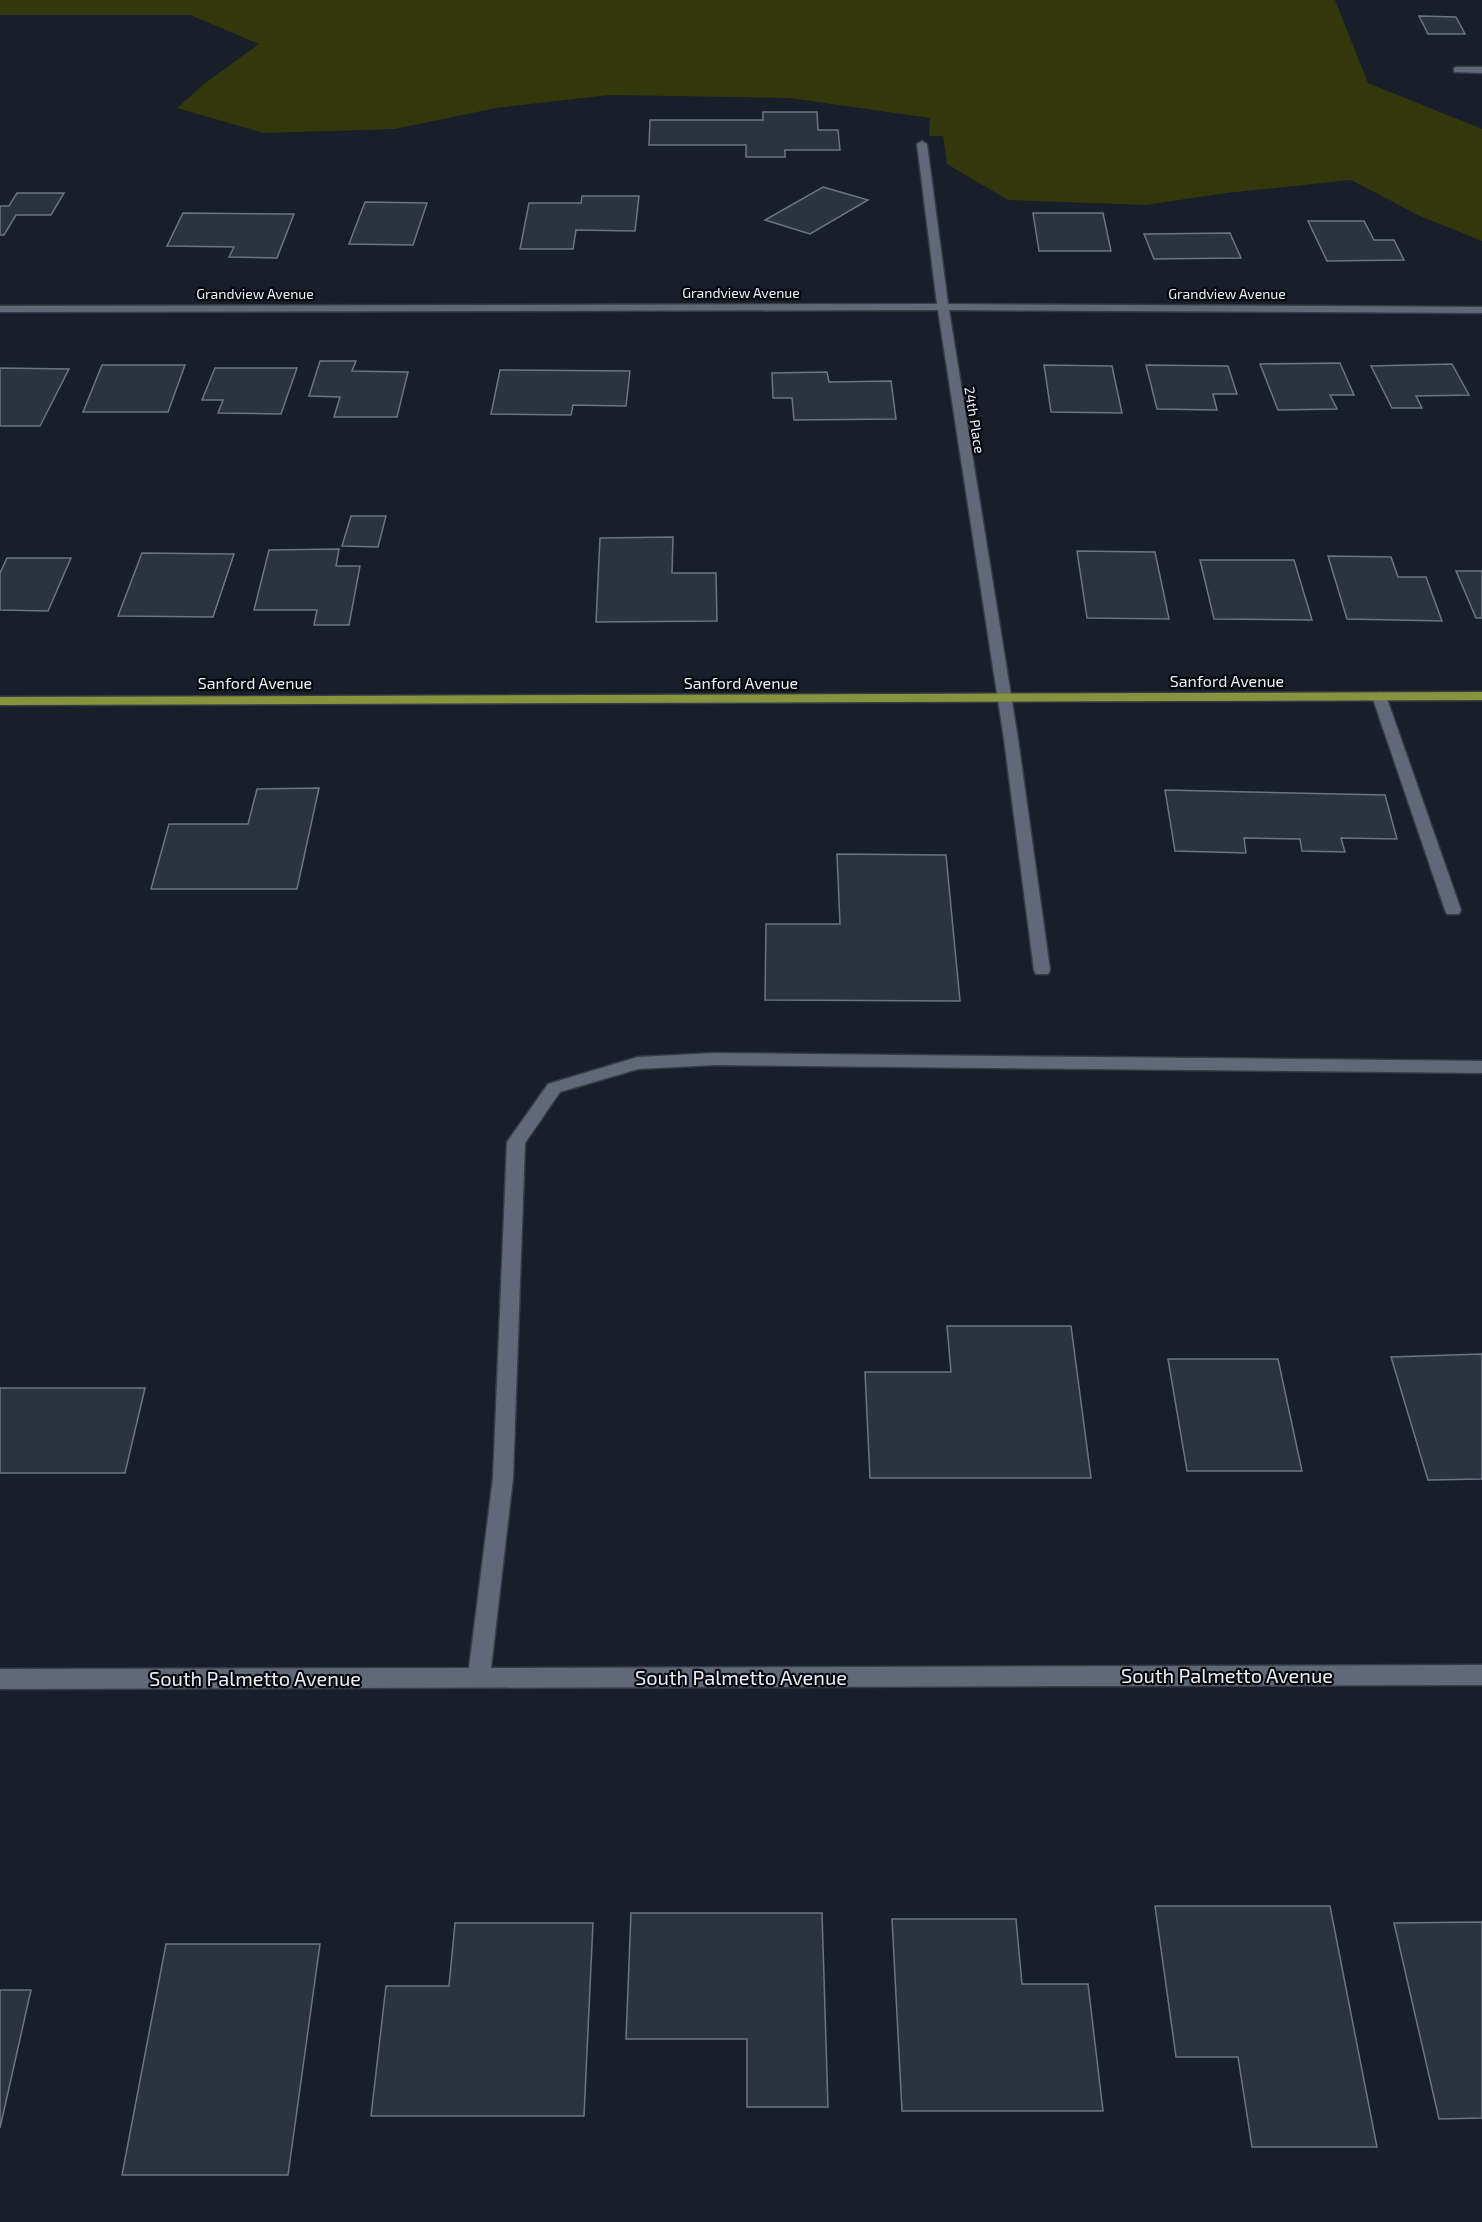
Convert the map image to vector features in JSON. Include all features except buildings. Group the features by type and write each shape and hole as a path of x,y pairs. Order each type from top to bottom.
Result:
{"main road":[{"name":"Sanford Avenue","path":"0,701 1482,696"}],"street":[{"path":"1457,70 1482,70"},
{"name":"24th Place","path":"922,144 943,307 1011,740 1042,970"},
{"name":"Grandview Avenue","path":"0,309 943,307 1482,310"},
{"path":"1379,696 1452,910"},
{"path":"479,1678 503,1478 516,1142 554,1088 638,1063 715,1059 1482,1067"},
{"name":"South Palmetto Avenue","path":"0,1679 1482,1675"}],"green space":[{"path":"0,0 1335,0 1368,83 1482,129 1482,241 1420,216 1351,180 1226,193 1146,205 1008,200 947,164 943,136 929,136 930,118 790,98 609,95 496,108 395,129 264,133 177,108 204,84 259,44 190,15 0,15"}]}
